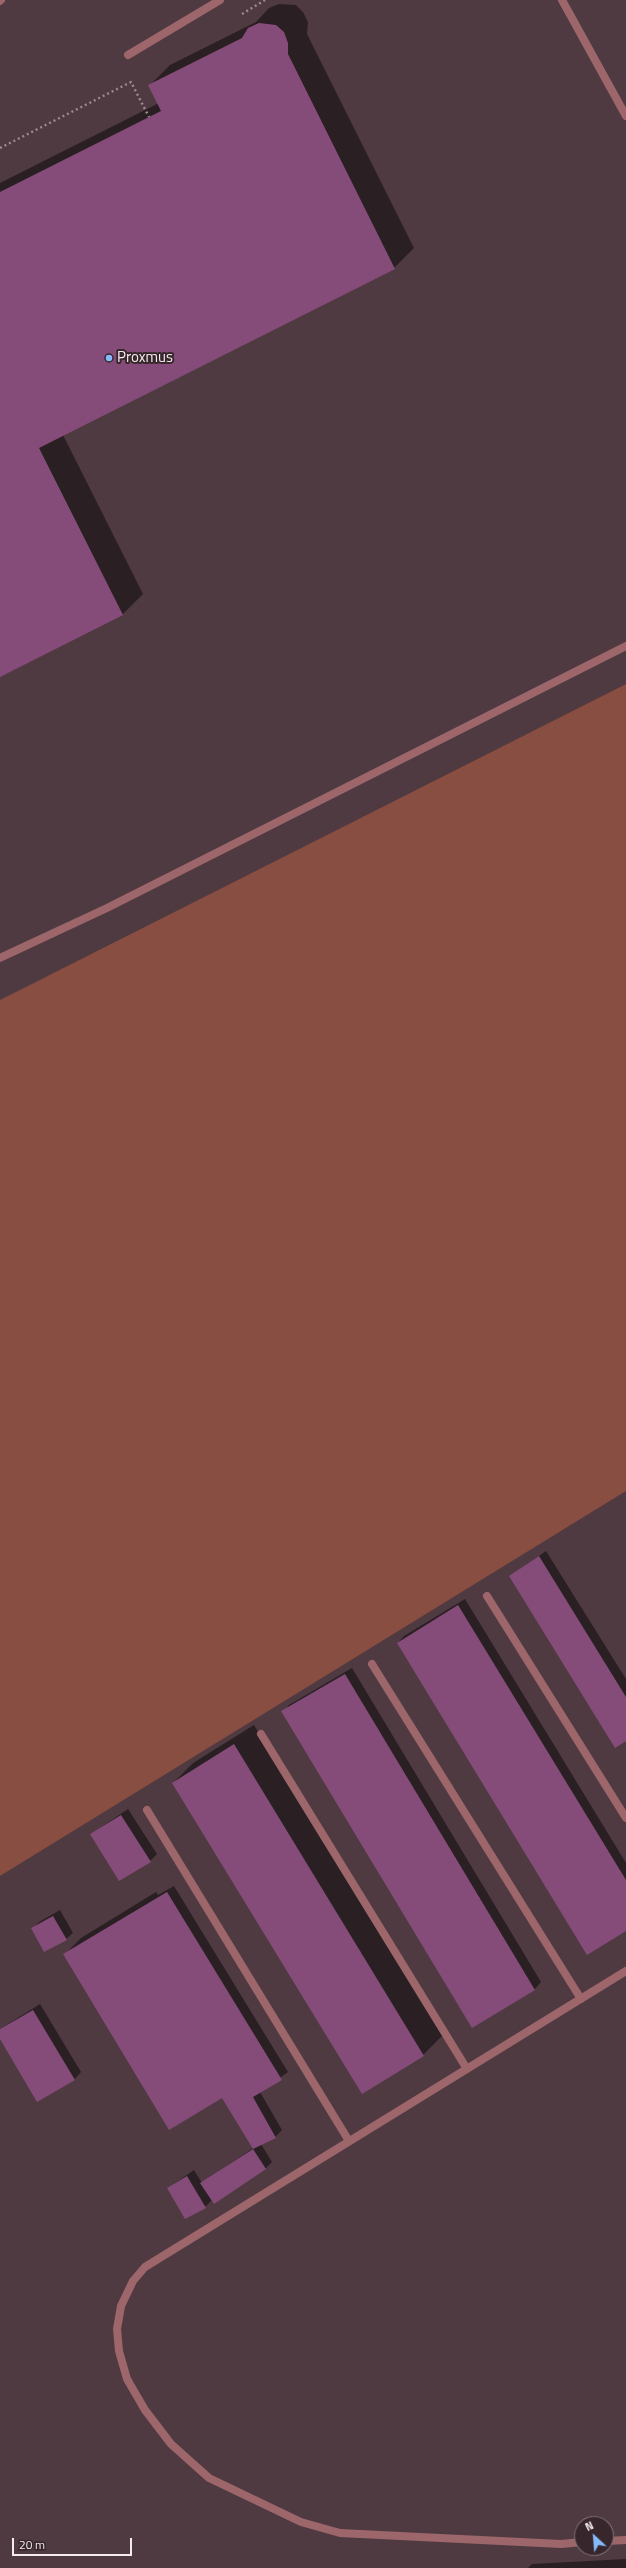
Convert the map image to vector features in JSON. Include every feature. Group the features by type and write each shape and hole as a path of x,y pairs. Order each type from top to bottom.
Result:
{"lane":[{"path":"128,55 220,0"},
{"path":"562,0 626,116"},
{"path":"0,958 107,908 626,646"},
{"path":"488,1596 626,1818"},
{"path":"372,1664 581,1999"},
{"path":"261,1734 466,2069"},
{"path":"147,1810 349,2141"},
{"path":"574,2543 561,2544 340,2533 301,2522 209,2478 171,2444 145,2410 127,2379 117,2329 121,2306 133,2281 145,2267 626,1971"},
{"path":"614,2541 626,2540"}],"path":[{"path":"0,148 131,82 149,118"}],"shaded area":[{"name":"Proxmus","path":"0,0 626,0 626,684 0,1000"},
{"path":"626,684 626,1491 0,1876 0,1000"},
{"path":"626,1491 626,2568 0,2568 0,1876"}],"building":[{"name":"Proxmus","path":"259,23 276,25 284,32 288,43 288,54 395,269 39,448 123,615 0,677 0,192 161,111 148,85 242,38 248,28"},
{"path":"539,1556 626,1697 626,1741 615,1748 509,1576"},
{"path":"458,1605 626,1880 626,1931 587,1955 397,1643"},
{"path":"345,1674 535,1990 472,2028 281,1711"},
{"path":"234,1744 424,2056 362,2094 172,1783"},
{"path":"121,1815 151,1862 119,1881 90,1834"},
{"path":"167,1892 282,2080 253,2097 276,2138 253,2149 222,2098 169,2130 63,1954"},
{"path":"53,1916 67,1940 44,1952 31,1928"},
{"path":"33,2010 75,2080 37,2102 0,2039 0,2029"},
{"path":"253,2149 266,2169 214,2204 200,2183"},
{"path":"187,2176 206,2208 185,2219 167,2188"}],"place":[{"name":"Proxmus","path":"109,358"}]}
